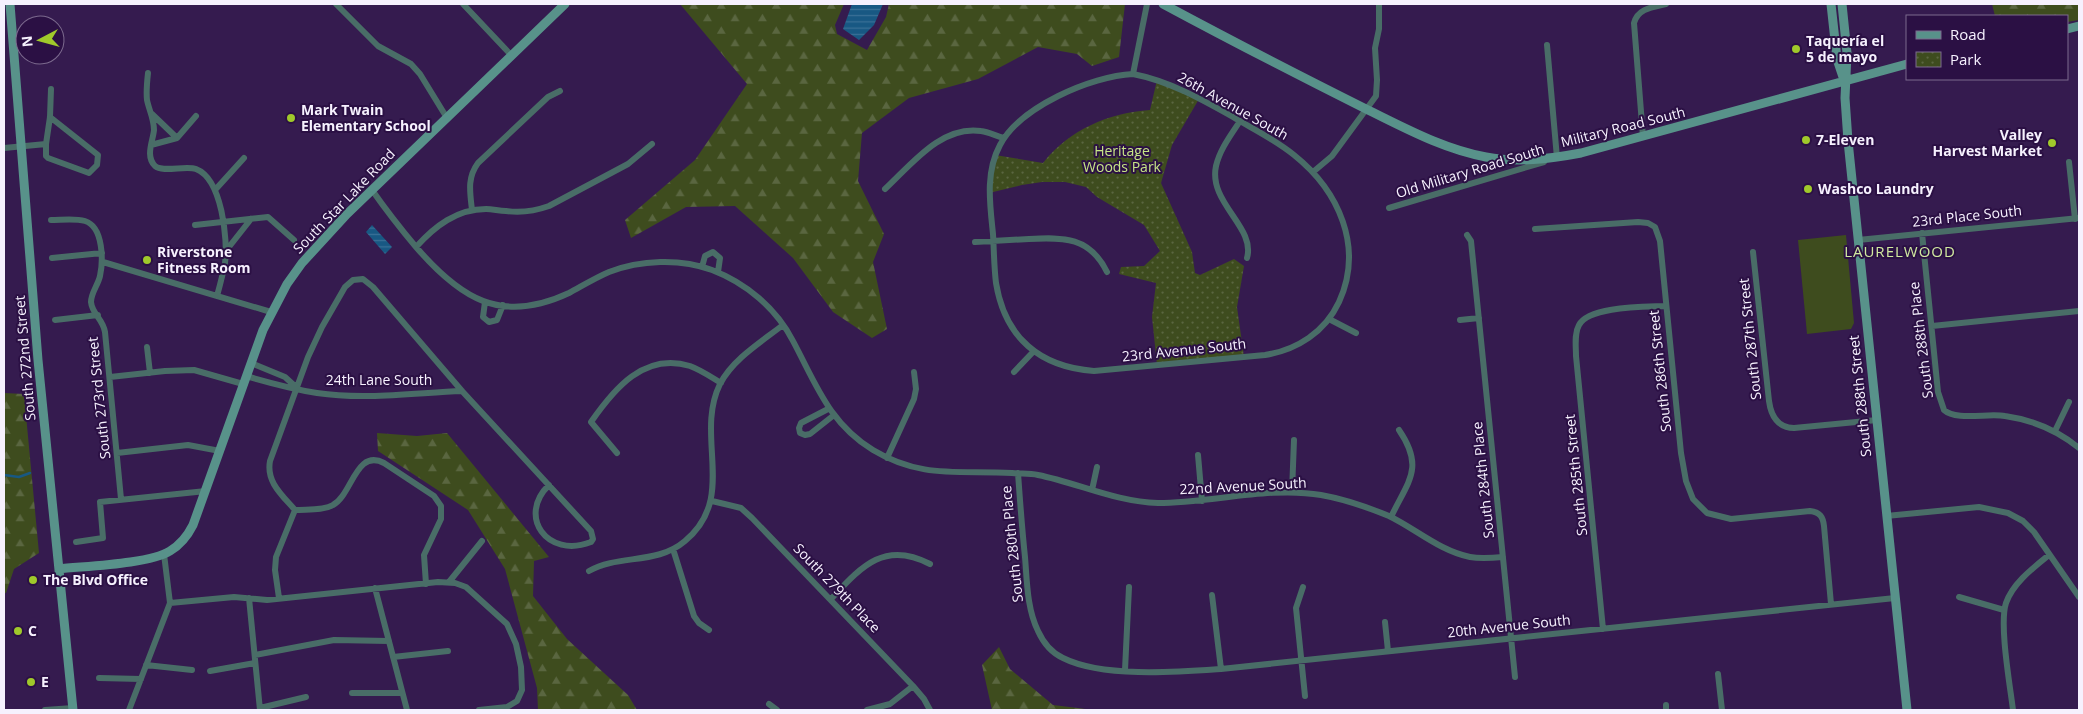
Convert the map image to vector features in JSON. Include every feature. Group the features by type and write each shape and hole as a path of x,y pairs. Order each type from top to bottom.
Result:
{"main road":[{"name":"South 272nd Street","path":"10,4 38,360 73,709"},
{"name":"South Star Lake Road","path":"59,569 144,559 164,554 189,533 271,312 302,263 372,190 565,4"},
{"name":"Military Road South","path":"1163,4 1428,139 1486,157 1518,160 1557,158 1643,137 1906,64"},
{"name":"South 288th Street","path":"1831,4 1837,59 1844,80"},
{"name":"South 288th Street","path":"1842,4 1847,53 1844,98 1906,710"}],"street":[{"path":"336,4 378,46 411,64 420,74 448,118"},
{"path":"462,4 512,56"},
{"path":"1132,74 1147,4"},
{"path":"1356,333 1329,319 1344,292 1350,273 1350,255 1348,238 1342,217 1334,201 1313,172 1332,156 1376,96 1375,56 1379,29 1379,4"},
{"path":"1643,137 1634,36 1636,16 1646,10 1666,4"},
{"path":"1547,45 1557,158"},
{"path":"148,74 147,98 154,129 151,144 152,159 155,166 161,169 196,168 206,176 215,190 223,222 225,252 218,296"},
{"name":"26th Avenue South","path":"1004,138 1021,120 1064,93 1099,80 1132,74 1177,87 1240,121 1294,155 1313,172"},
{"path":"50,117 98,155 97,165 92,172 87,173 46,156 51,89"},
{"path":"472,210 469,179 478,162 548,97 560,91"},
{"path":"152,114 177,138"},
{"path":"151,144 177,138 196,116"},
{"path":"1240,121 1219,156 1215,178 1218,194 1244,234 1248,248 1247,258"},
{"path":"885,189 937,142 946,137 960,132 974,131 987,132 1004,138 995,155 989,193 996,283 1006,316 1022,342 1033,352 1014,372"},
{"path":"4,148 46,144"},
{"path":"416,247 427,235 451,217 472,210 488,209 516,212 538,210 548,206 628,164 652,144"},
{"path":"215,190 244,158"},
{"name":"Old Military Road South","path":"1389,208 1557,158"},
{"path":"2069,162 2077,219"},
{"name":"22nd Avenue South","path":"372,190 393,220 442,276 464,292 485,302 503,306 531,305 550,301 611,271 636,265 672,262 718,272 752,292 783,325 828,408 851,435 887,458 912,467 941,473 1036,474 1128,499 1154,503 1292,492 1342,499 1390,517 1462,555 1480,558 1503,557"},
{"path":"196,225 268,217 294,240"},
{"path":"225,252 250,219"},
{"name":"23rd Place South","path":"1858,240 2077,219"},
{"name":"South 273rd Street","path":"50,220 81,220 88,222 95,230 102,253 103,262 91,300 92,308 104,325 121,500"},
{"name":"South 286th Street","path":"1535,229 1630,222 1648,223 1655,227 1660,241 1665,306 1684,467 1689,491 1702,510 1730,519 1810,511 1818,513 1822,518 1824,526 1831,604"},
{"name":"South 288th Place","path":"1922,233 1939,396 1942,406 1947,412 1960,416 1990,414 2006,416 2041,425 2055,431"},
{"name":"South 284th Place","path":"1466,235 1471,241 1515,677"},
{"path":"975,242 1050,238 1070,239 1095,253 1107,272"},
{"name":"South 287th Street","path":"1753,252 1769,406 1776,422 1785,427 1794,428 1877,420"},
{"path":"52,258 102,253"},
{"path":"702,267 707,253 716,253 720,258 718,272"},
{"path":"103,262 271,312"},
{"path":"295,510 275,486 269,475 268,468 308,357 336,299 349,283 359,278 370,283 462,391 549,485 591,531 593,539 591,542 562,546 550,541 542,532 537,517 538,503 544,490 549,485"},
{"path":"485,302 483,317 489,322 497,320 503,306"},
{"name":"South 285th Street","path":"1603,629 1576,356 1576,334 1582,320 1599,312 1665,306"},
{"path":"1932,326 2079,311"},
{"path":"55,320 98,315"},
{"path":"1460,320 1479,318"},
{"name":"23rd Avenue South","path":"1033,352 1069,368 1094,371 1251,356 1286,350 1310,338 1329,319"},
{"path":"589,571 602,565 643,559 674,549 688,539 700,525 707,516 712,501 712,423 714,405 721,383 743,356 783,325"},
{"path":"147,348 150,373"},
{"name":"24th Lane South","path":"251,363 285,377 297,388"},
{"path":"617,453 591,422 612,394 629,377 652,367 679,364 690,366 721,383"},
{"name":"24th Lane South","path":"110,377 194,370 317,393 362,395 462,391"},
{"path":"887,458 914,399 916,389 914,372"},
{"path":"2069,402 2055,431 2079,448"},
{"path":"828,408 801,423 798,428 800,433 805,436 810,434 834,415"},
{"path":"1390,517 1410,481 1413,467 1408,445 1399,430"},
{"path":"1292,492 1294,440"},
{"path":"117,453 188,446 220,451"},
{"path":"1198,456 1202,500"},
{"path":"295,510 331,507 343,496 364,463 376,460 384,463 434,496 441,506 441,519 424,555 426,584"},
{"path":"1092,490 1097,467"},
{"name":"South 280th Place","path":"1018,473 1027,586 1032,615 1038,631 1047,645 1062,658 1084,665 1125,670"},
{"path":"76,542 104,538 100,502 206,491"},
{"name":"South 279th Place","path":"712,501 741,508 913,686 930,710"},
{"path":"1886,516 1972,507 1994,508 2013,515 2023,521 2037,536 2079,597"},
{"path":"279,598 275,570 276,557 295,510"},
{"path":"449,582 482,541"},
{"path":"674,549 694,616 699,623 709,630"},
{"path":"129,710 170,603 164,554"},
{"path":"831,599 856,573 880,558 909,555 930,564"},
{"path":"2013,710 2004,610 2008,598 2020,581 2049,555"},
{"path":"170,603 234,597 279,598 449,582 466,587 500,616 512,632 519,655 522,690 517,701 507,707 479,710"},
{"path":"1125,670 1129,587"},
{"path":"1303,587 1296,608 1306,696"},
{"path":"375,588 407,710"},
{"path":"1212,596 1221,668"},
{"path":"1958,597 2004,610"},
{"path":"249,598 260,709 306,697"},
{"name":"20th Avenue South","path":"1125,670 1157,673 1301,661 1895,598"},
{"path":"1385,622 1388,651"},
{"path":"254,655 334,640 389,641"},
{"path":"393,657 448,651"},
{"path":"210,671 255,662"},
{"path":"146,666 192,670"},
{"path":"1718,674 1721,710"},
{"path":"99,678 140,679"},
{"path":"867,710 890,704 913,686"},
{"path":"352,693 402,693"},
{"path":"769,704 777,710"},
{"path":"46,710 73,709"}],"green space":[{"path":"680,4 844,4 835,25 837,34 867,50 886,17 889,4 1125,4 1119,57 1092,66 1077,54 1038,47 978,79 909,98 862,133 858,181 884,234 873,262 887,329 872,338 833,312 793,258 735,206 686,207 631,238 625,220 695,160 747,84"},
{"path":"1992,4 2079,4 2079,20 2068,22 2068,15 1995,15"},
{"name":"Heritage Woods Park","path":"1157,80 1199,99 1172,145 1161,183 1192,252 1195,273 1200,275 1234,259 1244,266 1237,307 1244,357 1157,365 1152,317 1156,283 1119,274 1121,267 1144,266 1160,251 1144,225 1097,197 1086,187 1065,182 1042,182 989,193 995,155 1043,163 1065,141 1091,125 1120,115 1150,110"},
{"path":"1846,235 1854,323 1851,329 1807,334 1798,240"},
{"path":"4,393 24,394 39,553 14,569 6,593 4,593"},
{"path":"377,433 417,436 447,433 549,557 534,561 533,596 567,639 628,695 637,710 538,710 537,688 505,569 468,510 378,451"},
{"path":"999,647 1010,669 1053,705 1094,710 992,710 982,665"}],"water":[{"path":"852,4 883,4 874,25 859,40 843,29"},
{"path":"372,225 392,247 385,254 366,232"}],"waterway":[{"path":"4,475 19,477 30,473"}],"place":[{"name":"Taquería el 5 de mayo","path":"1796,49"},
{"name":"Mark Twain Elementary School","path":"291,118"},
{"name":"7-Eleven","path":"1806,140"},
{"name":"Valley Harvest Market","path":"2052,143"},
{"name":"Washco Laundry","path":"1808,189"},
{"name":"Riverstone Fitness Room","path":"147,260"},
{"name":"The Blvd Office","path":"33,580"},
{"name":"C","path":"18,631"},
{"name":"E","path":"31,682"}],"district":[{"name":"LAURELWOOD","path":"1900,252"}]}
